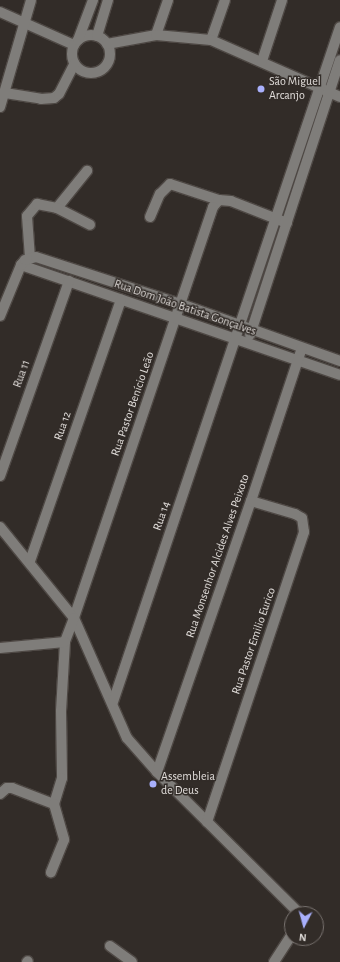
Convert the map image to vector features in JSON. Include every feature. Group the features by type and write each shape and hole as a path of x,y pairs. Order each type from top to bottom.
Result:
{"street":[{"path":"0,107 31,0"},
{"path":"76,42 87,35 97,36 107,44 109,50 108,63 98,72 84,72 74,64 71,51 93,0"},
{"path":"97,36 108,0"},
{"path":"156,35 168,0"},
{"path":"211,40 225,0"},
{"path":"262,61 282,0"},
{"path":"0,12 76,42"},
{"name":"Rua 14","path":"113,702 340,27"},
{"path":"107,44 156,35 211,40 262,61 340,97"},
{"path":"248,343 340,60"},
{"path":"5,94 41,99 54,98 59,94 74,64"},
{"path":"57,208 87,171"},
{"path":"150,218 163,190 170,184 219,200 240,204 287,223"},
{"name":"Rua Pastor Benício Leão","path":"54,804 62,778 61,715 65,642 208,221 219,200"},
{"path":"0,316 26,261 26,226 30,211 37,204 57,208 90,225"},
{"name":"Rua Dom João Batista Gonçalves","path":"26,261 44,259 181,304 340,361"},
{"name":"Rua Dom João Batista Gonçalves","path":"26,261 69,281 340,375"},
{"name":"Rua 11","path":"1,470 69,281"},
{"name":"Rua 12","path":"30,561 121,299"},
{"name":"Rua Monsenhor Alcides Alves Peixoto","path":"157,772 252,501 302,348"},
{"name":"Rua Pastor Emilio Eurico","path":"207,822 304,532 302,518 295,514 252,501"},
{"path":"0,527 30,561 74,618 113,702 119,724 127,738 157,772 293,906"},
{"path":"0,648 65,642"},
{"path":"0,794 7,788 12,788 54,804 64,840 51,873"},
{"path":"110,946 132,962"},
{"path":"274,962 284,946"}],"place":[{"name":"São Miguel Arcanjo","path":"261,89"},
{"name":"Assembleia de Deus","path":"153,784"}]}
